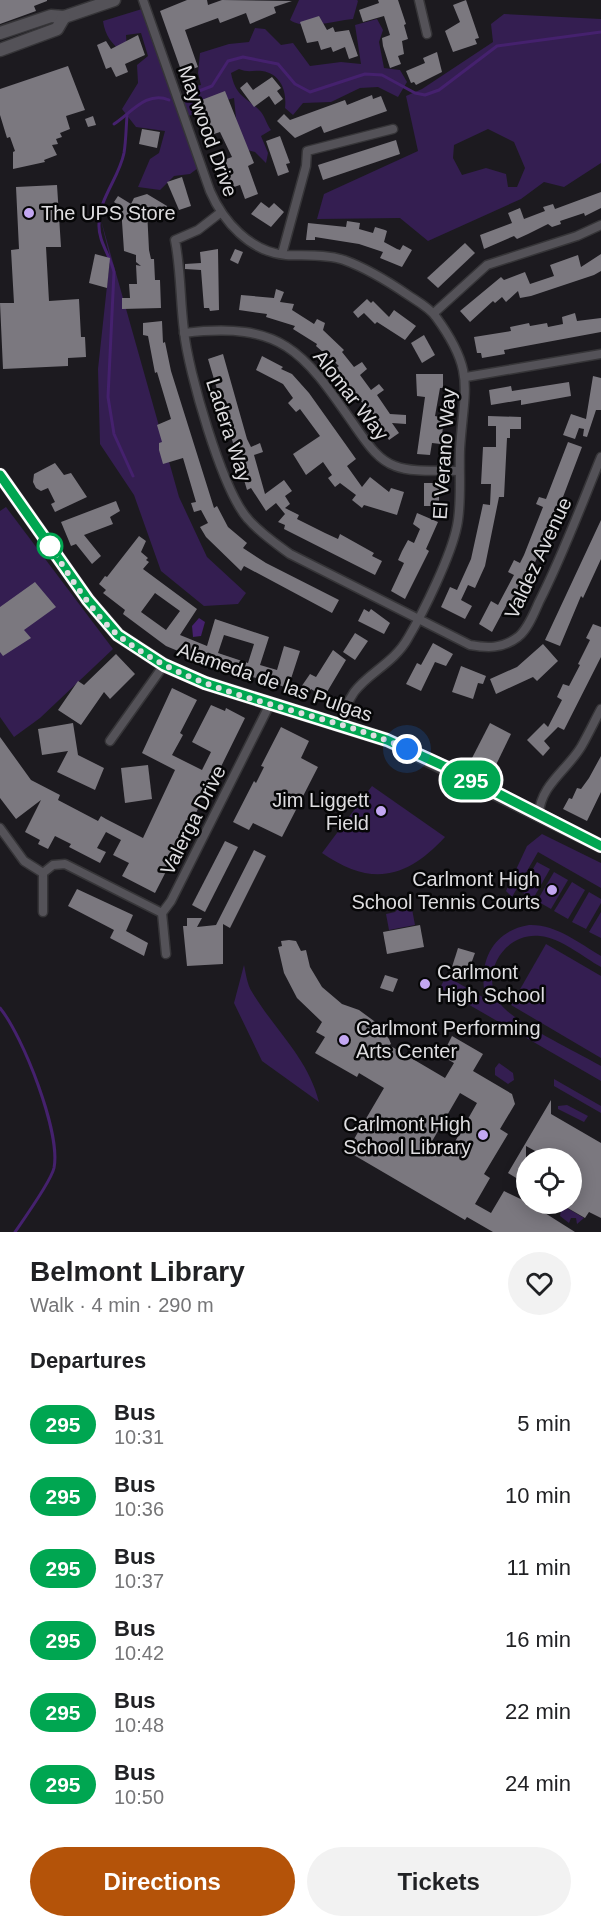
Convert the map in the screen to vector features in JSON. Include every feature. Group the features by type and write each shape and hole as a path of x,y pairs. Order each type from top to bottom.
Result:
{"main road":[{"path":"0,33 51,16 64,17 90,4 114,0"},
{"path":"0,50 57,29 64,17"},
{"name":"Alameda de las Pulgas","path":"0,476 88,600 118,635 164,665 205,683 387,740 448,768 601,846"}],"street":[{"name":"Maywood Drive","path":"143,0 220,213 228,224 257,245 282,254 322,256 344,260 394,285 434,314"},
{"path":"419,0 427,34"},
{"path":"282,254 306,166 307,151 393,129"},
{"name":"Ladera Way","path":"220,213 198,230 175,240 179,260 184,333 190,366 225,479 247,519 266,537 290,554 417,618"},
{"path":"434,314 487,265 577,236 601,225"},
{"name":"El Verano Way","path":"345,726 344,712 349,697 359,684 393,657 408,639 450,550 457,524 459,471 466,409 466,377 456,347 434,314"},
{"name":"Alomar Way","path":"184,333 236,330 270,338 294,350 315,370 369,446 382,459 396,467 459,471"},
{"path":"466,377 601,354"},
{"name":"Valdez Avenue","path":"417,618 470,645 489,648 506,644 519,636 556,569 601,457"},
{"path":"110,741 164,665"},
{"name":"Valerga Drive","path":"162,914 171,902 270,704"},
{"path":"539,814 540,802 549,785 580,748 601,709"},
{"path":"0,828 24,861 43,873"},
{"path":"43,873 53,865 65,864 162,914 166,954"},
{"path":"43,873 43,912"}],"shaded area":[{"path":"299,0 358,1 353,19 304,25 290,20"},
{"path":"142,9 198,168 190,174 174,176 160,190 138,187 150,159 159,153 165,131 136,127 122,109 138,83 137,65 148,56 141,33 126,35 127,50 124,54 110,39 103,21"},
{"path":"504,14 601,19 601,163 564,187 544,182 521,199 428,241 400,218 317,219 324,194 418,151 406,96 422,89 493,42 491,24","holes":["488,129 514,142 525,168 517,187 508,187 506,174 486,168 462,175 453,158 454,145"]},
{"path":"377,19 383,30 379,42 384,68 400,70 407,82 398,97 378,87 360,88 331,102 303,103 293,115 285,108 284,90 274,76 262,71 239,69 231,73 239,92 261,112 271,130 261,136 268,153 266,163 255,152 239,148 234,98 211,104 196,102 199,113 188,116 184,104 184,88 201,85 198,73 200,53 229,44 249,42 255,28 265,29 281,45 293,43 310,66 341,62 361,64 355,25"},
{"path":"101,220 179,497 207,557 246,593 238,604 204,606 161,571 134,495 100,444 98,369 110,258"},
{"path":"6,507 113,649 40,718 14,737 0,717 0,511"},
{"path":"199,618 205,622 201,636 193,637 192,626"},
{"name":"Jim Liggett Field","path":"372,786 445,837 416,862 387,874 356,871 322,853"},
{"path":"542,834 601,863 601,888 538,852 512,897 506,891 527,846"},
{"name":"Carlmont High School Tennis Courts","path":"537,862 550,869 533,899 520,891"},
{"name":"Carlmont High School Tennis Courts","path":"554,872 568,880 551,909 537,901"},
{"name":"Carlmont High School Tennis Courts","path":"572,882 585,890 568,919 554,911"},
{"name":"Carlmont High School Tennis Courts","path":"589,892 601,899 601,903 586,929 572,922"},
{"path":"399,908 412,909 415,925 389,930 386,914 395,912"},
{"name":"Carlmont High School Tennis Courts","path":"601,912 601,938 589,932"},
{"path":"529,925 549,928 576,940 601,956 601,967 556,940 540,936 527,937 515,941 498,959 493,970 492,982 495,995 502,1006 521,1021 601,1066 601,1081 440,988 446,976 486,999 484,974 490,952 505,934"},
{"path":"546,944 601,976 601,1058 511,1005"},
{"path":"244,965 250,989 307,1071 319,1102 262,1061 234,1003"},
{"path":"499,1063 513,1073 514,1080 508,1084 495,1075 495,1068"},
{"path":"554,1079 601,1106 601,1113 554,1086"},
{"path":"567,1105 588,1116 584,1122 558,1109 558,1106"},
{"path":"560,1214 577,1214 584,1218 577,1224 576,1218 571,1218 569,1223"}],"building":[{"path":"0,0 47,1 34,6 36,11 0,24"},
{"path":"187,0 207,0 208,5 222,0 292,1 274,7 276,13 250,24 246,13 220,23 218,18 185,30 198,67 182,73 160,11"},
{"path":"378,0 398,0 406,24 404,25 408,39 402,41 404,54 398,56 401,64 390,68 382,38 390,35 384,16 363,22 359,10 379,3"},
{"path":"466,0 479,38 475,39 477,44 453,52 445,31 460,22 453,5"},
{"path":"319,16 327,30 333,27 335,32 349,30 358,56 349,59 345,47 333,52 331,47 321,50 318,41 307,43 300,22"},
{"path":"138,35 145,55 125,64 128,72 116,77 111,67 106,69 97,45 106,41 111,49"},
{"path":"437,52 442,72 416,85 414,82 411,83 406,71 425,63 423,58"},
{"path":"68,66 85,110 66,116 70,129 60,133 62,137 56,139 58,144 52,145 57,155 44,160 45,162 13,169 13,152 15,151 10,137 7,138 0,115 0,89"},
{"path":"272,77 281,88 277,91 283,99 275,105 269,96 254,107 240,88 247,82 253,90"},
{"path":"225,91 254,163 248,166 258,194 245,199 240,185 231,188 221,161 232,157 220,132 211,135 199,101"},
{"path":"372,95 373,99 381,96 387,111 324,133 321,126 295,138 277,121 284,114 290,120 345,100 347,105"},
{"path":"93,116 96,125 88,127 85,119"},
{"path":"142,129 160,132 157,148 139,144"},
{"path":"280,136 290,163 286,164 289,172 278,176 266,141"},
{"path":"396,140 400,154 323,180 318,165"},
{"path":"182,177 191,206 179,210 167,182"},
{"path":"57,185 61,247 46,247 49,301 79,299 81,337 85,337 86,357 68,358 68,366 3,369 0,303 14,303 11,250 19,249 16,187"},
{"path":"601,192 601,208 585,216 584,213 560,221 561,224 552,227 548,224 517,239 514,236 484,249 480,235 512,223 508,213 520,208 524,219 545,211 543,207 553,204 555,209"},
{"path":"147,194 167,206 160,218 147,210 149,250 151,259 154,259 155,280 160,280 161,308 122,309 122,298 130,298 129,284 137,284 136,265 141,266 136,262 136,255 124,251 121,207 114,202 118,196 131,204 134,198"},
{"path":"261,202 269,208 274,203 284,212 271,227 251,214"},
{"path":"347,221 360,223 359,229 373,233 375,227 385,230 387,231 384,242 400,250 403,245 412,250 402,267 380,258 383,252 359,244 315,237 315,240 306,240 308,223 346,227"},
{"path":"465,243 475,253 438,288 427,278"},
{"path":"218,249 219,310 210,311 209,308 204,308 201,270 185,269 185,264 201,263 200,252"},
{"path":"235,249 243,252 238,264 230,260"},
{"path":"95,254 110,258 107,288 89,283"},
{"path":"601,254 601,271 594,275 531,296 520,298 518,291 506,302 502,297 495,303 493,301 470,322 460,311 501,277 504,280 525,272 530,284 554,276 550,265 578,255 581,267"},
{"path":"276,289 284,292 280,302 294,304 292,310 314,324 317,319 325,323 323,330 344,350 342,352 354,367 362,362 367,369 360,375 371,390 379,384 384,390 377,395 390,414 406,415 406,424 392,423 399,433 389,440 369,408 367,409 336,368 339,366 316,346 317,344 293,329 295,326 266,317 267,314 239,310 241,295 274,298"},
{"path":"367,299 371,303 373,301 389,317 394,310 416,326 405,340 377,322 375,324 364,313 358,318 353,312"},
{"path":"575,313 577,321 601,318 601,332 504,350 505,354 482,358 481,353 477,353 474,337 511,331 510,327 529,323 530,326 547,323 548,327 563,324 562,317"},
{"path":"162,321 163,343 165,342 171,371 214,508 217,506 228,527 247,543 243,548 266,563 339,600 332,613 244,566 241,571 206,537 200,527 208,523 201,510 194,512 191,503 196,502 183,458 163,464 159,450 159,443 162,442 157,425 171,419 157,372 155,373 148,336 143,335 143,323"},
{"path":"424,335 435,355 422,363 411,343"},
{"path":"223,354 247,439 251,447 260,443 263,452 254,455 265,494 284,480 292,491 285,496 290,504 285,508 299,515 297,519 338,539 340,534 374,553 372,556 382,561 375,575 284,529 285,525 278,522 285,514 276,503 266,511 251,488 247,490 208,359"},
{"path":"262,356 292,374 309,393 356,459 347,466 362,487 370,477 389,492 391,488 404,492 397,515 364,505 362,508 352,500 356,495 340,483 335,487 328,478 332,475 323,462 306,475 293,454 320,436 300,409 296,412 288,403 293,398 283,384 256,370"},
{"path":"416,374 443,374 443,388 440,388 435,416 444,418 441,444 432,443 430,455 417,454 425,397 417,396"},
{"path":"593,376 601,378 601,410 596,410 587,437 583,436 584,429 579,428 575,439 563,435 571,414 586,419"},
{"path":"569,382 571,396 521,405 521,400 491,405 489,390 511,386 512,391"},
{"path":"488,416 521,417 521,429 510,429 510,438 507,438 504,497 499,497 485,566 475,588 468,585 461,600 472,606 465,619 441,607 450,587 457,590 471,559 483,504 490,505 491,484 481,484 483,447 496,447 496,426 488,426"},
{"path":"568,442 582,447 552,526 514,607 507,604 492,632 479,624 491,601 498,605 514,575 508,572 514,560 520,563 524,555 543,507 536,504 539,497 546,499"},
{"path":"55,463 64,475 71,473 87,497 55,512 51,504 55,502 48,488 41,491 33,482 34,474"},
{"path":"424,483 439,483 439,506 424,506"},
{"path":"116,501 120,511 110,517 113,524 84,535 101,556 92,564 76,544 71,546 61,522"},
{"path":"417,513 438,522 426,549 429,551 405,599 391,591 404,563 398,560 402,551 408,540 414,543 420,529 413,524"},
{"path":"601,520 601,559 583,598 581,596 560,646 545,640"},
{"path":"139,536 146,541 141,552 149,562 143,569 197,609 180,635 207,646 215,619 269,637 260,665 277,670 284,646 300,651 288,688 202,661 166,646 123,614 125,610 103,593 106,590 99,584 105,576 107,577","holes":["155,593 180,611 166,630 141,612","224,635 254,644 248,663 218,653"]},
{"path":"35,582 56,607 24,630 31,638 3,656 0,652 0,607"},
{"path":"364,609 369,612 371,609 390,623 384,634 358,621"},
{"path":"593,624 601,627 601,657 564,730 558,727 544,741 550,748 543,756 527,740 544,723 548,727 562,700 557,697 563,684 569,686 580,665 578,664 590,640 586,638"},
{"path":"355,633 368,641 355,660 343,652"},
{"path":"433,643 453,654 446,666 435,662 421,691 406,684 417,663 421,665"},
{"path":"543,644 558,661 537,681 533,677 496,694 490,679 517,667"},
{"path":"333,650 346,660 324,697 311,689 307,696 299,690 310,674 316,677"},
{"path":"116,654 135,674 110,699 104,692 81,725 58,710 78,681 84,685"},
{"path":"461,666 486,676 483,684 478,683 473,699 452,692"},
{"path":"172,688 197,700 180,733 183,735 172,755 202,770 211,752 192,742 211,705 225,711 226,708 245,718 212,785 207,783 196,803 200,805 155,893 122,876 129,863 113,855 121,840 106,832 97,848 106,852 100,863 69,847 71,844 55,836 48,849 38,844 40,840 25,832 41,800 16,819 0,798 0,737 31,780 60,795 58,800 98,821 101,816 143,838 175,770 142,753"},
{"path":"73,723 78,755 104,768 95,790 57,772 68,751 42,755 38,729"},
{"path":"490,723 511,734 494,769 471,760"},
{"path":"281,727 309,741 301,758 318,767 282,837 253,823 249,830 233,822 254,781 256,783 264,767 261,766"},
{"path":"601,756 601,792 587,821 563,809 569,798 572,799 577,788 581,789 589,778"},
{"path":"148,765 152,799 125,803 121,768"},
{"path":"225,841 238,847 205,912 192,905"},
{"path":"254,850 266,856 230,928 223,924 223,964 187,966 183,926 187,926 187,918 202,918 197,927 216,925"},
{"path":"77,889 133,915 126,931 148,943 144,956 110,938 114,930 68,906"},
{"path":"420,925 424,947 387,954 383,932"},
{"path":"281,941 296,941 301,951 306,950 310,967 322,987 342,1004 359,1010 374,1021 389,1039 391,1044 389,1045 445,1078 454,1063 442,1056 452,1036 483,1054 473,1071 512,1094 515,1104 500,1129 508,1134 484,1174 490,1178 475,1204 491,1213 504,1191 516,1197 516,1214 546,1214 575,1232 493,1232 467,1217 465,1220 347,1151 384,1088 359,1073 357,1077 315,1053 325,1037 316,1032 322,1022 297,998 284,973 278,947 282,946","holes":["460,1093 477,1103 448,1154 431,1143"]},
{"path":"458,948 475,953 468,972 452,967"},
{"path":"385,975 398,979 393,992 380,988"},
{"path":"551,1100 551,1114 601,1143 601,1218 589,1212 585,1218 578,1214 582,1214 582,1148 530,1148 526,1146 523,1148"},
{"path":"516,1159 516,1178 508,1173"}],"waterway":[{"path":"186,96 212,86 228,61 243,57 278,64 295,84 310,92 365,74 382,75 415,93 425,95 439,90 497,46 601,32"},
{"path":"114,124 139,104 153,98 169,100"},
{"path":"127,116 124,153 102,205 99,230 114,272 108,397 114,434 133,476"},
{"path":"0,1008 19,1040 38,1085 52,1132 55,1152 52,1174 15,1232"}],"bus line":[{"name":"295","path":"0,475 88,600 118,635 164,665 205,683 387,740 448,768 601,846"}],"place":[{"name":"The UPS Store","path":"29,213"},
{"name":"Jim Liggett Field","path":"381,811"},
{"name":"Carlmont High School Tennis Courts","path":"552,890"},
{"name":"Carlmont High School","path":"425,984"},
{"name":"Carlmont Performing Arts Center","path":"344,1040"},
{"name":"Carlmont High School Library","path":"483,1135"}],"route":[{"path":"50,546 88,600 118,635 164,665 205,683 345,726 407,749"}]}
